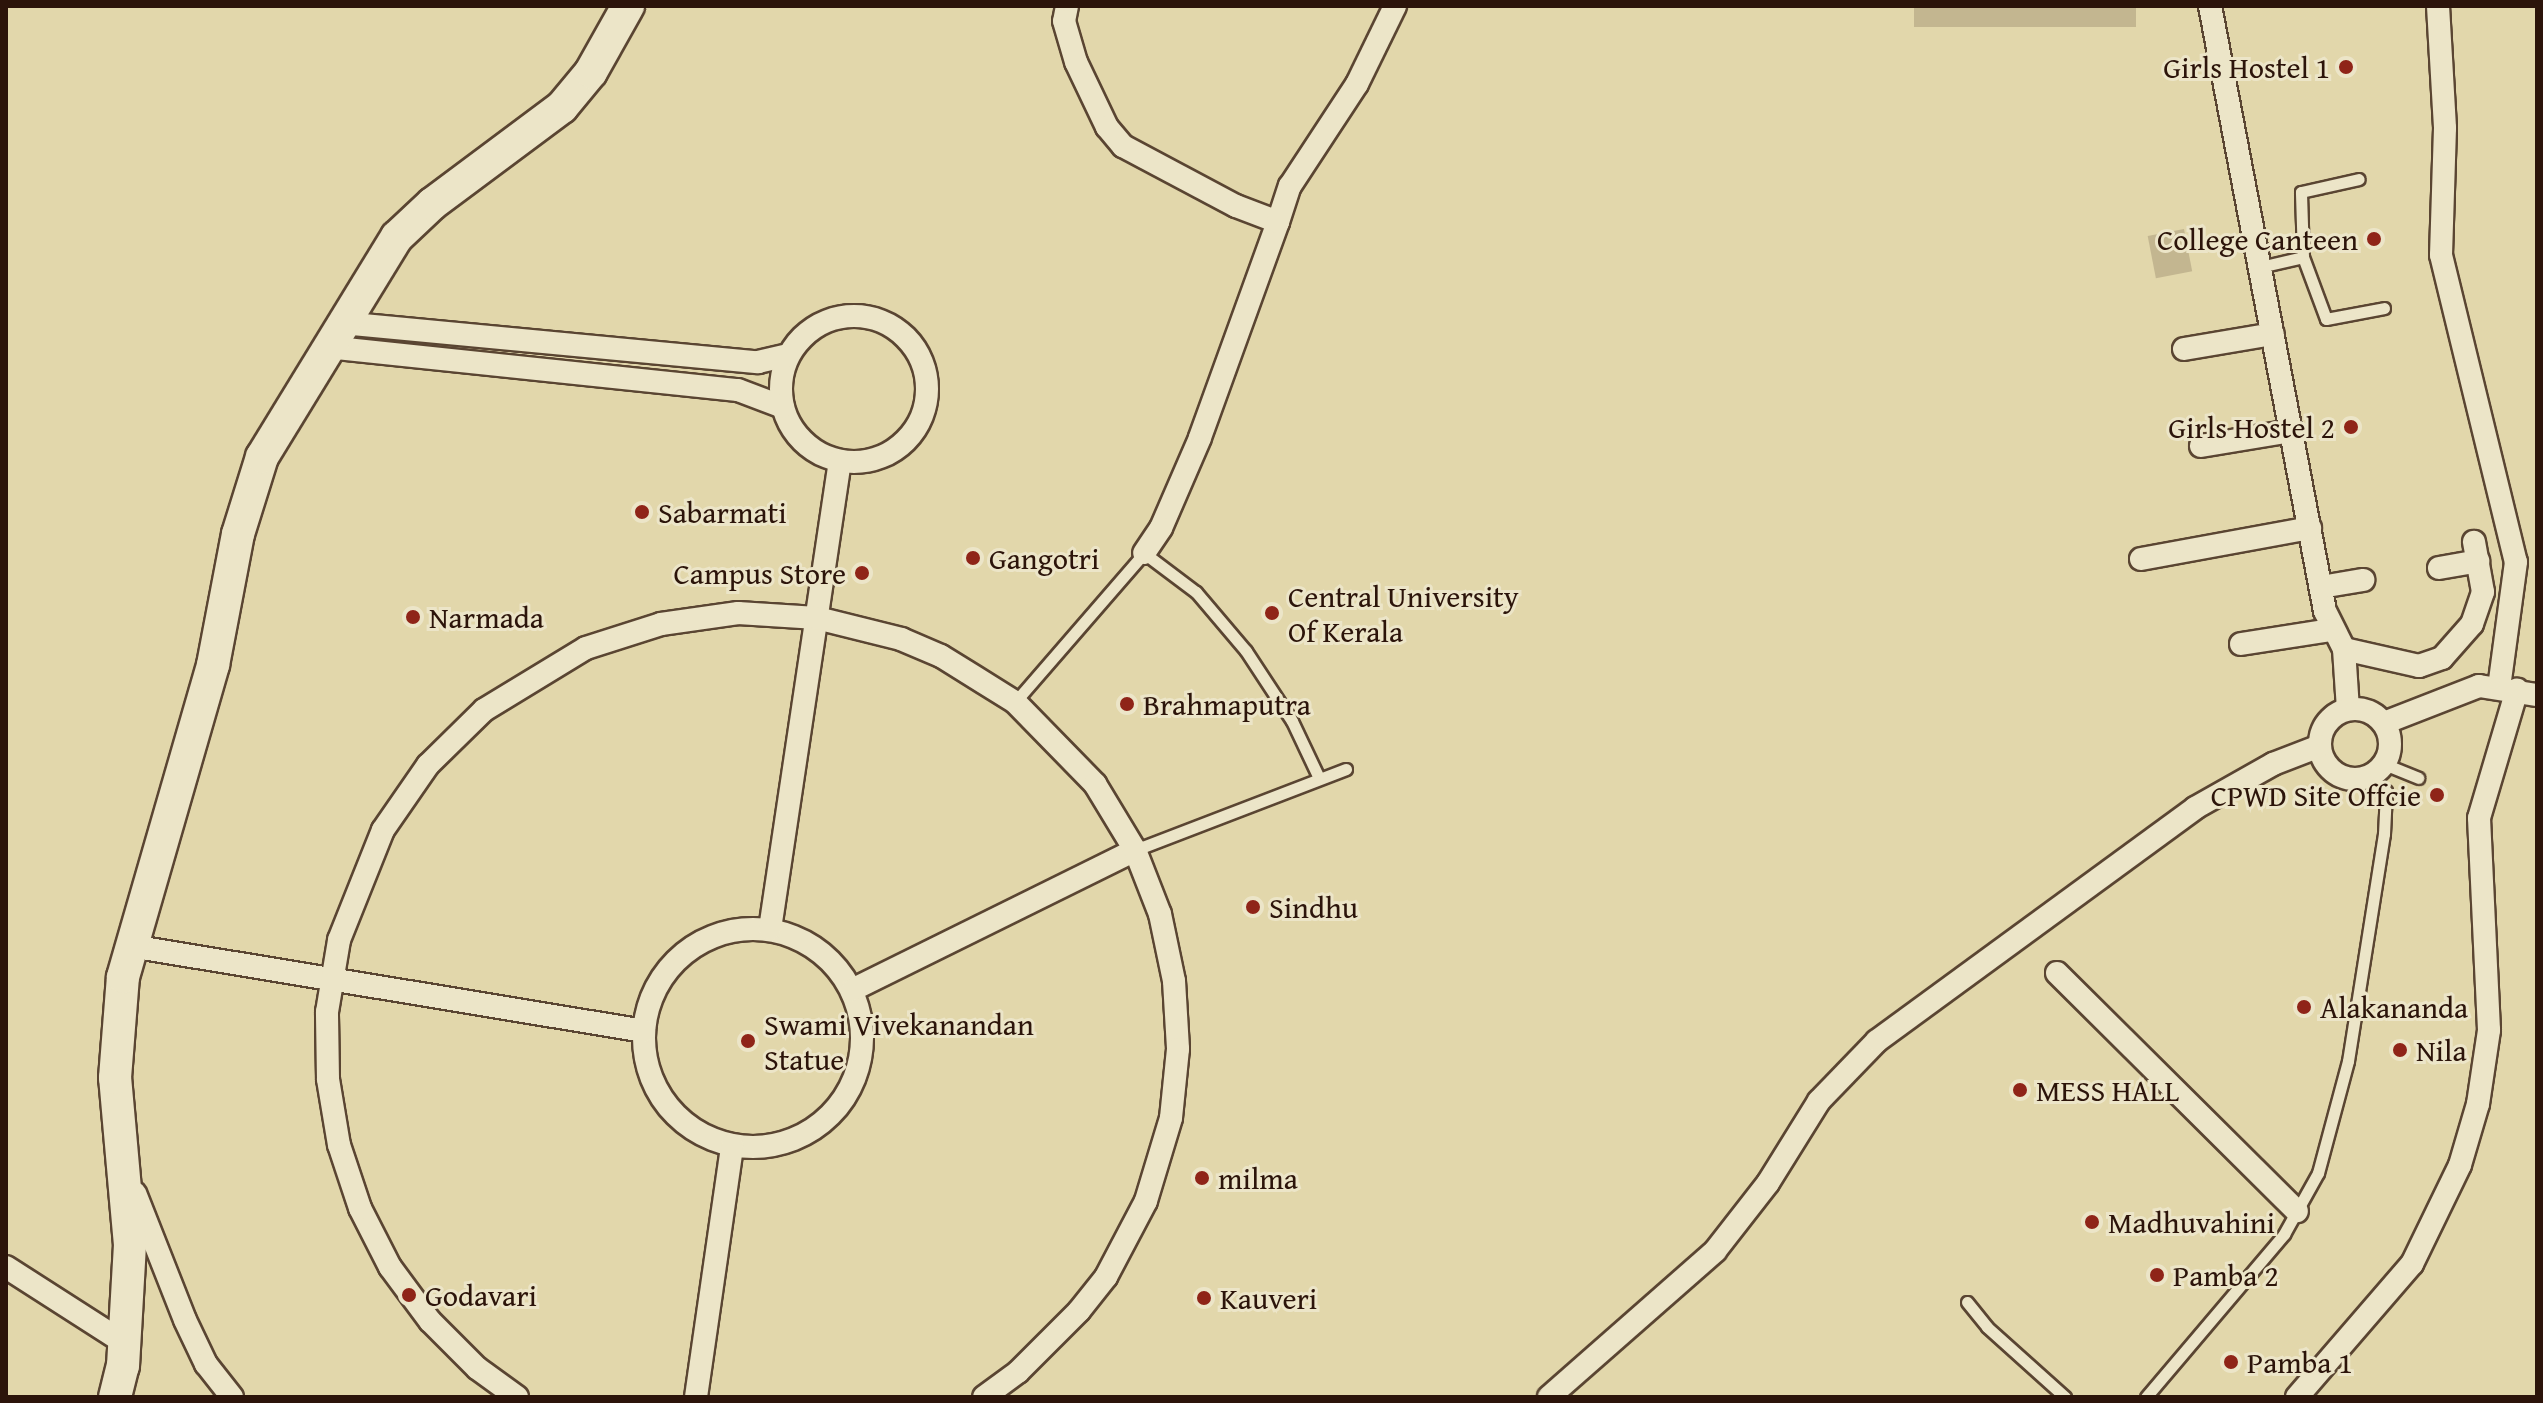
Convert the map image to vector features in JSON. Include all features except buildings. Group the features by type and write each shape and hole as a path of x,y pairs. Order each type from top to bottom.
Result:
{"main road":[{"path":"122,1394 130,1245 115,1078 117,1022 131,946 213,665 248,495 279,423 381,258 410,223 576,92 628,6"}],"street":[{"path":"1067,6 1064,21 1076,62 1107,127 1123,146 1236,206 1278,222"},
{"path":"1144,553 1161,528 1200,438 1290,186 1357,84 1395,6"},
{"path":"2210,6 2321,587 2330,630 2344,649 2348,709"},
{"path":"2297,1397 2412,1264 2460,1165 2478,1104 2489,1030 2479,818 2518,690 2516,562 2441,255 2445,128 2438,6"},
{"path":"851,316 890,325 919,354 927,394 913,432 880,457 840,461 810,447 783,407 738,390 335,335 758,362 788,355 814,328 851,316"},
{"path":"2184,349 2273,334"},
{"path":"783,407 788,355"},
{"path":"2201,446 2292,431"},
{"path":"770,929 840,461"},
{"path":"2141,559 2310,528"},
{"path":"2344,649 2419,666 2442,658 2472,624 2483,592 2476,552 2439,568"},
{"path":"2321,587 2363,580"},
{"path":"517,1397 477,1368 430,1321 390,1267 360,1208 339,1145 328,1079 331,978 350,902 383,830 428,765 506,694 586,648 661,624 738,613 817,618 901,639 954,663 1015,702 1095,784 1135,850 1168,947 1178,1015 1176,1084 1160,1160 1146,1201 1106,1277 1050,1343 984,1397"},
{"path":"2241,644 2330,630"},
{"path":"2419,666 2432,701"},
{"path":"2384,723 2432,701 2479,686 2518,690"},
{"path":"1549,1397 1661,1304 1715,1251 1768,1183 1819,1101 1877,1041 2195,808 2273,764 2320,746 2331,718 2348,709 2368,711 2384,723 2390,744 2375,770 2335,773 2320,746"},
{"path":"852,990 1135,850"},
{"path":"740,929 770,929 819,949 852,990 862,1019 863,1049 855,1079 840,1105 818,1127 792,1141 762,1148 732,1146 702,1136 677,1118 652,1078 644,1031 664,975 685,953 710,937 740,929"},
{"path":"131,946 644,1031"},
{"path":"2057,973 2297,1211"},
{"path":"696,1397 732,1146"},
{"path":"123,1159 185,1320 206,1364 232,1397"},
{"path":"6,1267 123,1342"}],"lane":[{"path":"2359,179 2301,192 2303,257 2326,319 2384,308"},
{"path":"2260,267 2303,257"},
{"path":"1015,702 1144,553 1196,592 1246,651 1286,710 1319,778"},
{"path":"1135,850 1346,769"},
{"path":"2375,770 2418,778"},
{"path":"2146,1397 2224,1310 2297,1211 2322,1159 2367,951 2388,800 2375,770"},
{"path":"1967,1302 1987,1327 2065,1397"}],"shaded area":[{"path":"1914,6 2136,6 2136,27 1914,27"},
{"path":"2184,229 2192,271 2156,278 2148,236"}],"place":[{"name":"Girls Hostel 1","path":"2346,67"},
{"name":"College Canteen","path":"2374,239"},
{"name":"Girls Hostel 2","path":"2351,427"},
{"name":"Sabarmati","path":"642,512"},
{"name":"Gangotri","path":"973,558"},
{"name":"Campus Store","path":"862,573"},
{"name":"Central University Of Kerala","path":"1272,613"},
{"name":"Narmada","path":"413,617"},
{"name":"Brahmaputra","path":"1127,704"},
{"name":"CPWD Site Offcie","path":"2437,795"},
{"name":"Sindhu","path":"1253,907"},
{"name":"Alakananda","path":"2304,1007"},
{"name":"Swami Vivekanandan Statue","path":"748,1041"},
{"name":"Nila","path":"2400,1050"},
{"name":"MESS HALL","path":"2020,1090"},
{"name":"milma","path":"1202,1178"},
{"name":"Madhuvahini","path":"2092,1222"},
{"name":"Pamba 2","path":"2157,1275"},
{"name":"Godavari","path":"409,1295"},
{"name":"Kauveri","path":"1204,1298"},
{"name":"Pamba 1","path":"2231,1362"}]}
